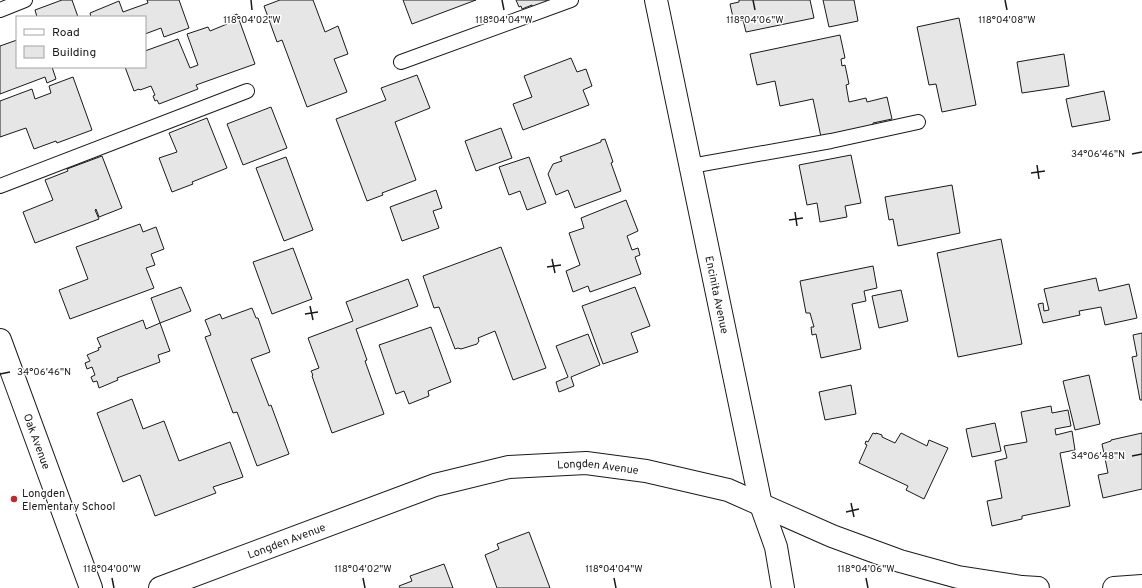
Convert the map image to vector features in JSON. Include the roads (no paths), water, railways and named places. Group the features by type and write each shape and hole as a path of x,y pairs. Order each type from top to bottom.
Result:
{"street":[{"name":"Encinita Avenue","path":"656,0 761,505 776,547 783,588"},
{"name":"Oak Avenue","path":"0,340 92,588"},
{"name":"Longden Avenue","path":"160,588 435,485 509,467 586,463 646,471 728,490 832,536 900,561 958,576 1022,588 1038,588"},
{"path":"1114,588 1142,586"}],"lane":[{"path":"0,10 25,0"},
{"path":"401,62 571,0"},
{"path":"0,186 247,91"},
{"path":"691,166 831,142 918,122"}],"place":[{"name":"Longden Elementary School","path":"14,499"}]}
